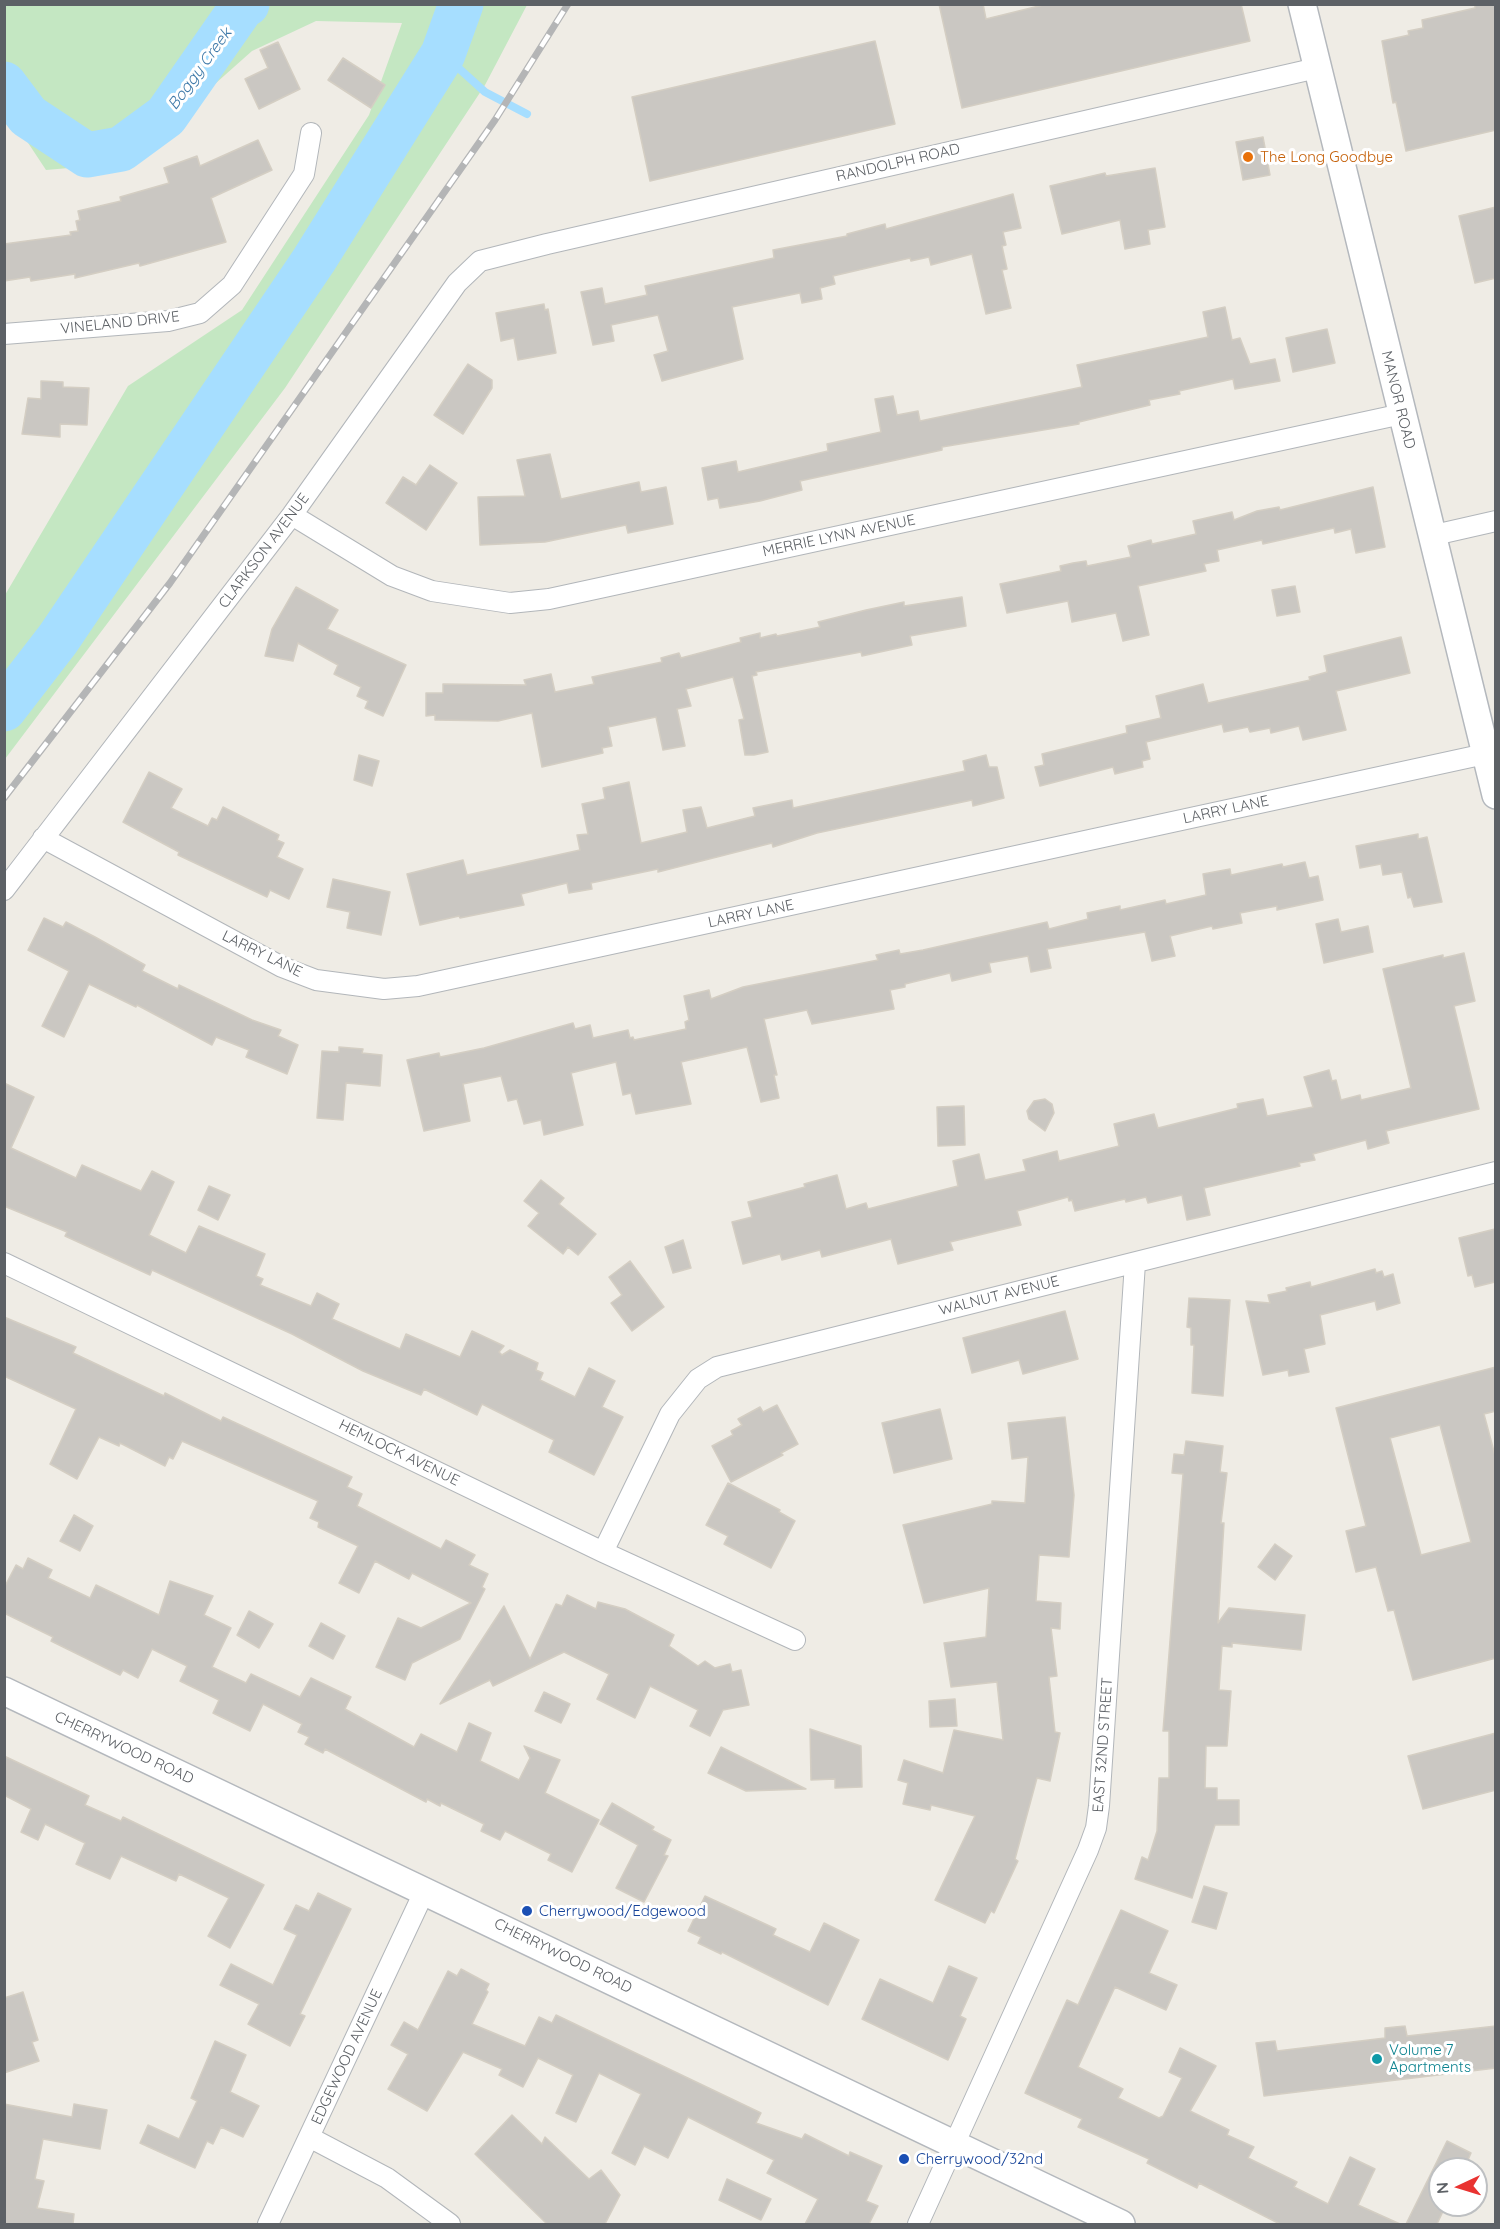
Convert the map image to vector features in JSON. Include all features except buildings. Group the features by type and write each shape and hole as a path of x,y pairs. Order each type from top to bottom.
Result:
{"street":[{"name":"MANOR ROAD","path":"1302,4 1430,536 1496,795"},
{"name":"RANDOLPH ROAD","path":"480,261 558,241 1317,68"},
{"name":"VINELAND DRIVE","path":"4,334 168,321 200,313 232,285 304,174 311,133"},
{"name":"CLARKSON AVENUE","path":"4,890 292,515 457,283 480,261"},
{"name":"MERRIE LYNN AVENUE","path":"292,515 392,576 432,591 510,603 549,599 1402,414"},
{"path":"1430,536 1496,520"},
{"name":"LARRY LANE","path":"43,838 282,968 316,980 384,989 418,986 1485,754"},
{"name":"WALNUT AVENUE","path":"603,1552 670,1414 682,1395 698,1379 717,1367 1496,1172"},
{"name":"HEMLOCK AVENUE","path":"4,1263 603,1552 795,1640"},
{"name":"EAST 32ND STREET","path":"918,2224 1096,1828 1100,1806 1135,1263"},
{"name":"CHERRYWOOD ROAD","path":"4,1691 425,1890 1120,2224"},
{"name":"EDGEWOOD AVENUE","path":"268,2224 425,1890"},
{"path":"309,2137 387,2178 450,2224"}],"green space":[{"path":"5,5 527,5 485,85 285,388 5,759 5,595 128,386 242,310 369,115 402,23 316,21 252,51 126,163 46,170 5,108"}],"waterway":[{"name":"Boggy Creek","path":"4,84 28,116 87,155 121,149 166,116 242,7 247,4"},
{"path":"4,709 58,639 314,260 443,54 461,4"},
{"path":"443,54 485,92 527,114"}],"railway":[{"path":"4,798 170,583 495,120 568,4"}],"place":[{"name":"The Long Goodbye","path":"1248,157"},
{"name":"Cherrywood/Edgewood","path":"527,1911"},
{"name":"Volume 7 Apartments","path":"1377,2059"},
{"name":"Cherrywood/32nd","path":"904,2159"}]}
